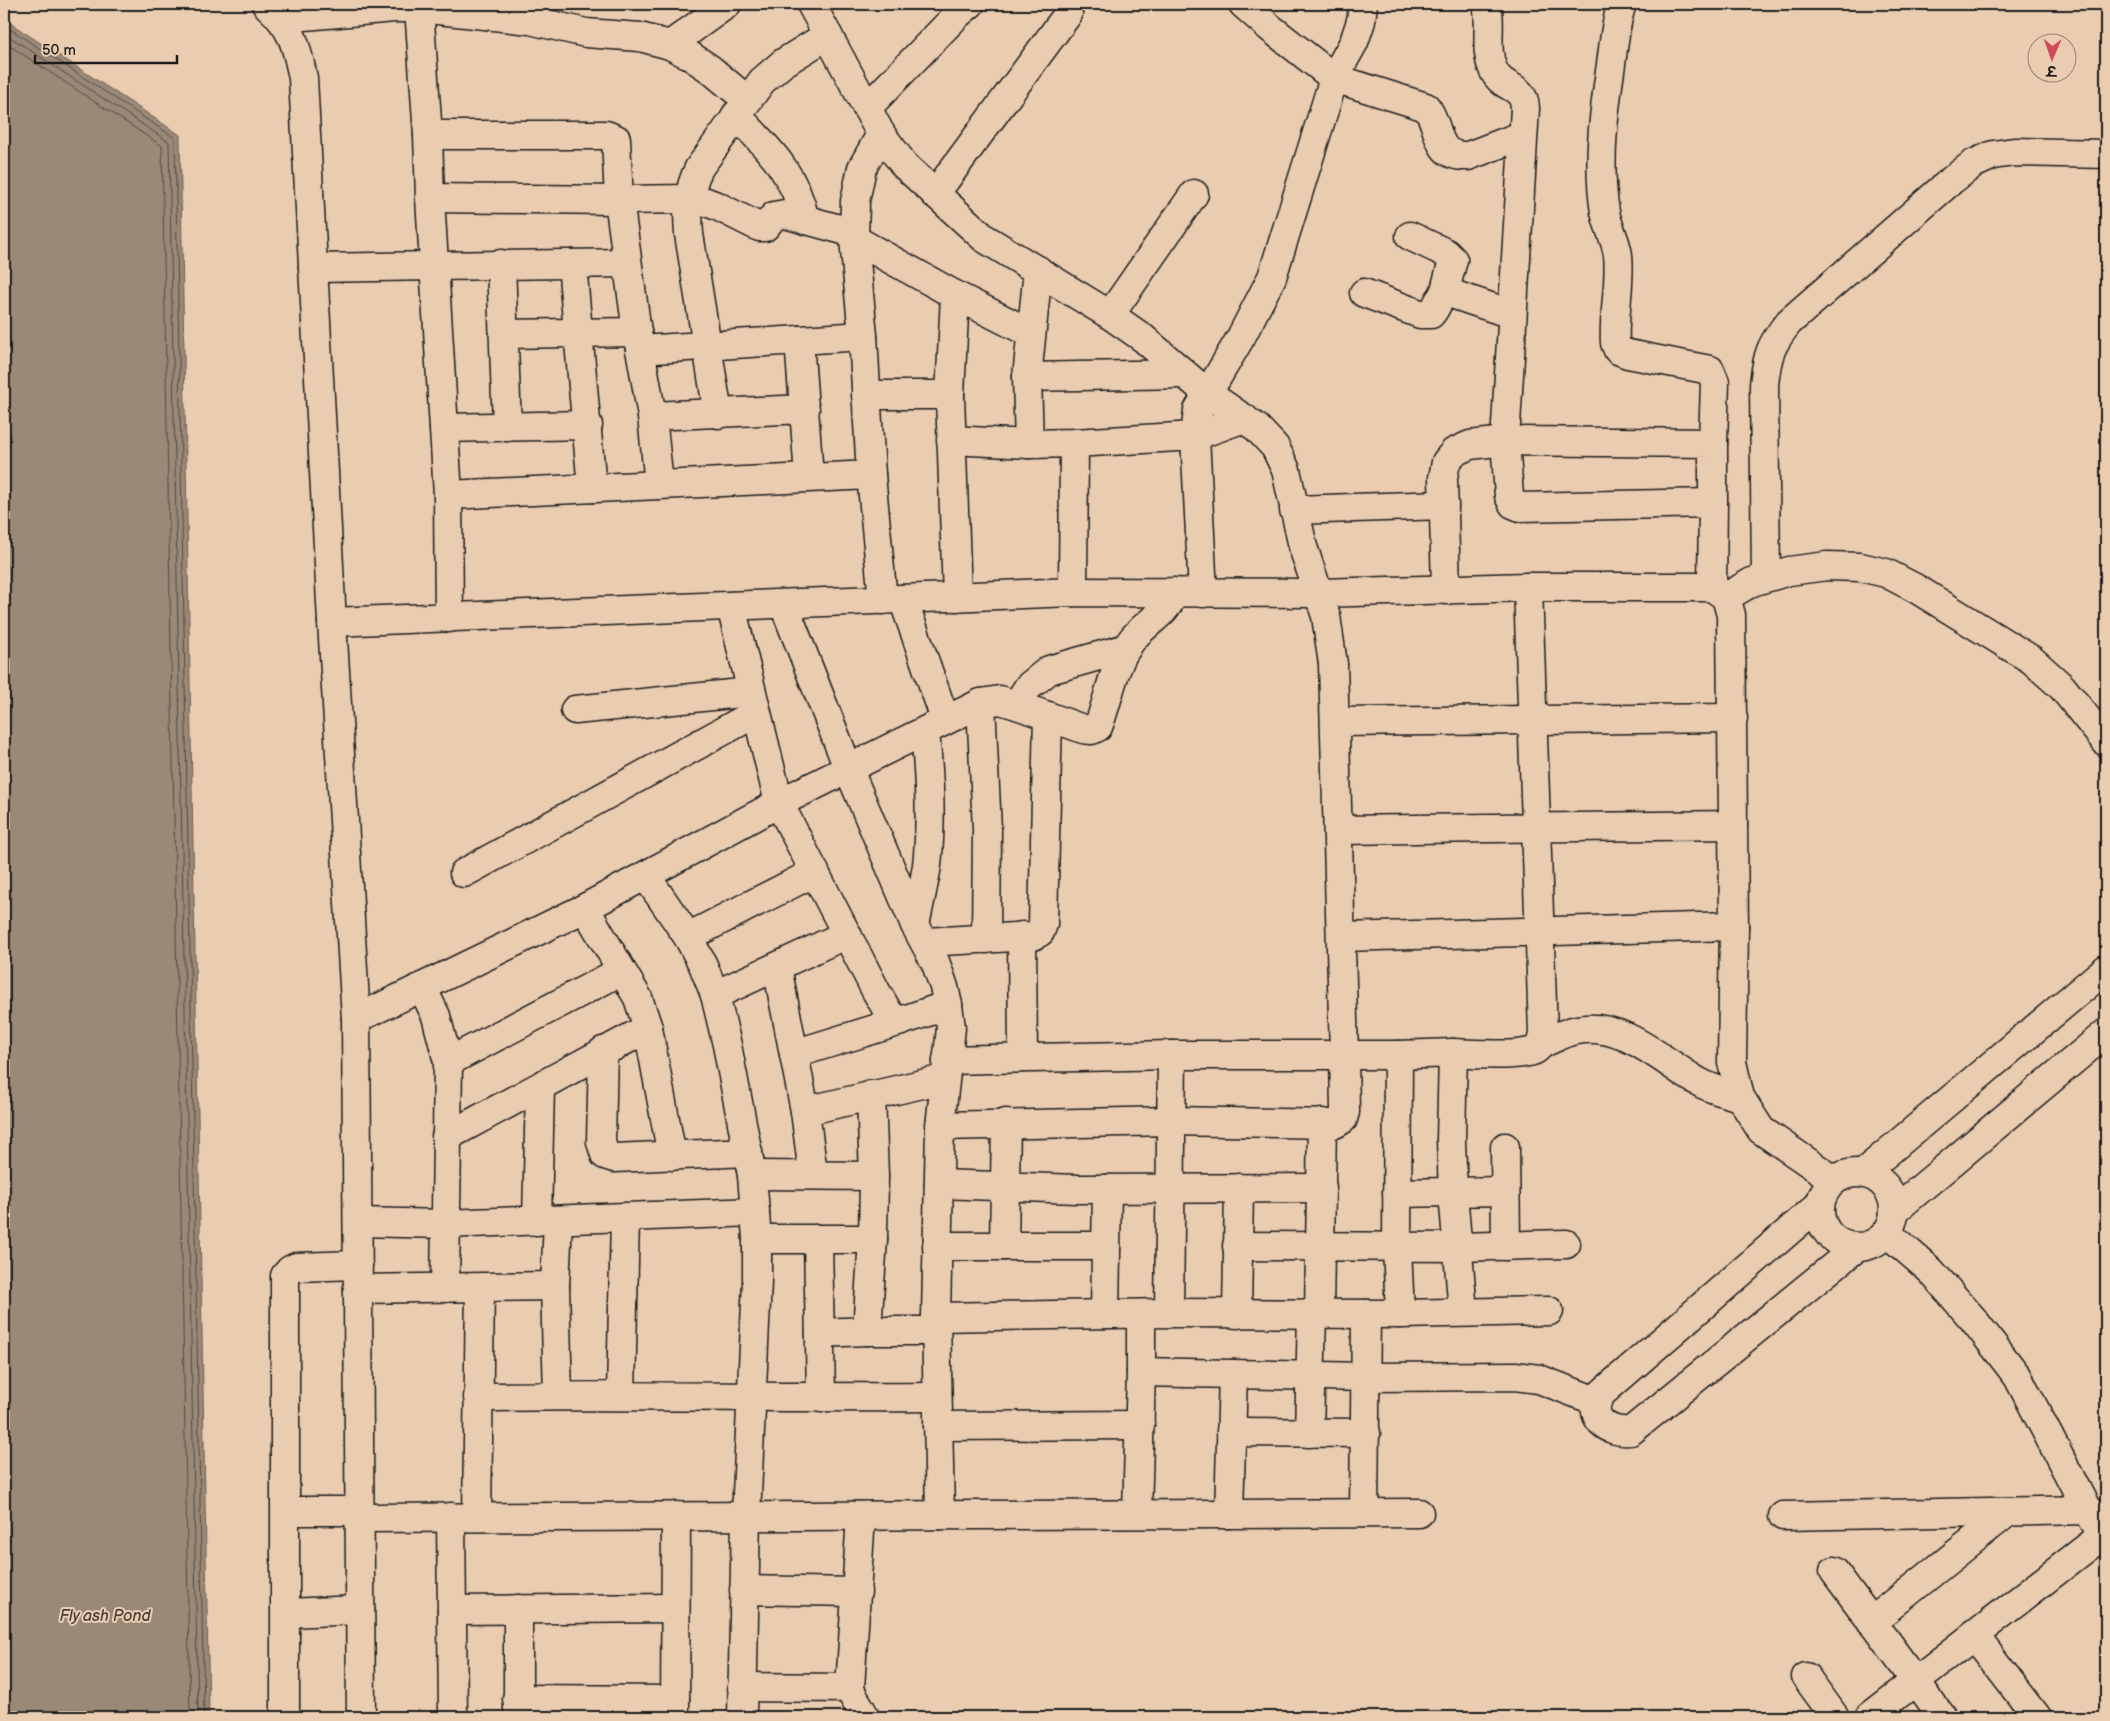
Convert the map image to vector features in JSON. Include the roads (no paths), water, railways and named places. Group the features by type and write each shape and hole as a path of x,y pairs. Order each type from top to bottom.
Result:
{"street":[{"path":"670,45 727,4"},
{"path":"812,4 881,134 905,166 984,238 1110,314 1143,338 1207,393 1257,428 1275,447 1286,470 1303,547 1326,616 1333,664 1342,937 1345,1112 1343,1119 1336,1124 1171,1121 1006,1123 940,1126"},
{"path":"867,108 970,4"},
{"path":"1243,4 1268,27 1334,78 1426,107 1431,112 1439,141 1451,154 1468,156 1524,135"},
{"path":"1202,592 1195,436 1198,410 1241,337 1272,277 1334,78 1354,42 1361,21 1363,4"},
{"path":"1487,4 1492,67 1497,79 1522,94 1525,108 1505,440 1509,496 1513,504 1520,507 1713,503"},
{"path":"1622,4 1616,30 1604,110 1602,150 1602,186 1605,212 1616,242 1618,256 1615,343 1618,350 1628,354 1710,370 1715,382 1713,503 1719,592 1731,615 1734,926 1732,1062 1740,1098 1761,1130 1834,1180"},
{"path":"403,7 428,135 448,495 450,618"},
{"path":"274,11 403,7 532,12 586,33 640,37 670,45 710,68 742,107 794,184 804,220"},
{"path":"274,11 295,42 303,78 332,622 356,1019 360,1717"},
{"path":"936,194 1068,14"},
{"path":"718,414 689,234 689,199 693,181 698,168 762,82 783,63 828,35"},
{"path":"881,134 862,168 854,201 854,236 863,336 871,475 893,600 935,725 930,778 927,865 920,933"},
{"path":"428,135 606,135 616,139 619,200 638,341 652,416 659,485"},
{"path":"1766,577 1764,385 1767,362 1774,340 1789,322 1952,180 1973,164 1992,155 2014,152 2106,154"},
{"path":"1110,314 1194,194"},
{"path":"430,198 701,200 760,227 765,227 774,216 780,214 854,236 955,295 1030,333"},
{"path":"1364,293 1426,315 1434,311 1444,294 1453,260 1446,253 1410,236"},
{"path":"313,268 627,263"},
{"path":"501,264 507,426"},
{"path":"572,264 580,333 592,488"},
{"path":"1029,444 1027,377 1030,333 1038,270"},
{"path":"1444,294 1456,294 1512,314"},
{"path":"955,295 950,395 957,597"},
{"path":"504,334 580,333 638,341 707,346 863,336"},
{"path":"800,340 809,477"},
{"path":"1027,377 1184,374"},
{"path":"866,395 950,395"},
{"path":"652,416 805,409"},
{"path":"951,440 1029,444 1195,436 1244,418"},
{"path":"444,428 588,425"},
{"path":"1446,590 1443,478 1446,462 1454,452 1470,445 1505,440 1714,443"},
{"path":"1073,592 1074,443"},
{"path":"448,495 871,475"},
{"path":"1294,510 1444,505"},
{"path":"332,622 1073,592 1319,593 1528,587 1719,592 1789,571 1827,566 1860,567 1886,573 1915,588 2032,660 2062,686 2106,742"},
{"path":"1528,587 1543,1033 1541,1044"},
{"path":"356,1019 585,908 779,803 981,703 1000,700 1083,729 1092,730 1098,727 1127,648 1144,627 1169,605 1174,592"},
{"path":"784,604 848,768 920,933 936,964 948,1005 951,1028 940,1126 937,1246 936,1324 940,1515"},
{"path":"731,606 779,803 890,1014 901,1021"},
{"path":"1017,705 1028,687 1049,670 1127,648"},
{"path":"576,710 754,703"},
{"path":"464,873 754,703"},
{"path":"981,703 987,830 986,939"},
{"path":"920,933 986,939 1033,936 1040,932 1043,924 1048,716"},
{"path":"1335,722 1733,718"},
{"path":"1339,830 1733,825"},
{"path":"688,937 815,872"},
{"path":"646,876 688,937 703,965 715,995 750,1164 757,1239 757,1281 746,1516 742,1717"},
{"path":"585,908 620,971 638,998 648,1028 672,1156"},
{"path":"1342,937 1734,926"},
{"path":"715,995 847,934"},
{"path":"1022,936 1022,1058"},
{"path":"777,966 804,1111 813,1174"},
{"path":"2106,969 1863,1173 1843,1176 1834,1180 1822,1195 1820,1204 1820,1214 1826,1231 1834,1240 1844,1246 1856,1248 1878,1241 1891,1222 2106,1033"},
{"path":"448,1062 620,971"},
{"path":"422,987 436,1016 448,1062 445,1224 446,1288"},
{"path":"794,1054 948,1005"},
{"path":"446,1138 648,1028"},
{"path":"804,1111 871,1095 946,1069 1022,1058 1172,1055 1522,1054 1534,1052 1541,1044 1576,1030 1593,1028 1635,1040 1699,1082 1740,1098"},
{"path":"604,1051 601,1142 605,1155 614,1158 672,1156 750,1164 813,1174 874,1176"},
{"path":"1453,1054 1451,1140 1453,1193 1463,1312"},
{"path":"1169,1313 1172,1055"},
{"path":"1398,1055 1397,1247 1400,1314"},
{"path":"540,1087 547,1221 555,1286 558,1396"},
{"path":"867,1331 873,1239 874,1176 871,1095"},
{"path":"1004,1246 1006,1123"},
{"path":"1309,1433 1311,1376 1321,1247 1322,1123"},
{"path":"1505,1147 1506,1246"},
{"path":"1863,1173 1876,1179 1887,1189 1893,1199 1891,1222 1930,1270 1973,1318 2018,1377 2088,1510 2105,1538 1869,1717"},
{"path":"939,1184 1107,1189 1322,1188"},
{"path":"1237,1314 1238,1188"},
{"path":"1105,1314 1107,1189"},
{"path":"1397,1193 1505,1191"},
{"path":"1820,1204 1602,1393 1596,1401 1595,1408 1602,1422 1610,1429 1620,1432 1631,1430 1856,1248"},
{"path":"358,1222 445,1224 755,1212"},
{"path":"621,1395 625,1218"},
{"path":"757,1239 873,1239"},
{"path":"818,1239 821,1398"},
{"path":"1237,1246 1457,1247 1566,1244"},
{"path":"937,1246 1106,1246"},
{"path":"285,1717 285,1276 296,1267 446,1288 555,1286"},
{"path":"453,1717 452,1610 478,1397 480,1288"},
{"path":"820,1333 1105,1314 1400,1314 1548,1311"},
{"path":"1137,1514 1141,1314"},
{"path":"1364,1513 1366,1314"},
{"path":"1141,1372 1366,1377 1515,1376 1539,1379 1596,1401"},
{"path":"1229,1514 1233,1374"},
{"path":"478,1397 621,1395 821,1398 937,1397"},
{"path":"938,1426 1140,1425"},
{"path":"1231,1432 1366,1433"},
{"path":"1783,1516 2088,1510"},
{"path":"286,1511 360,1515 464,1517 1419,1513"},
{"path":"1870,1622 2008,1512"},
{"path":"518,1609 518,1708 675,1709 676,1516"},
{"path":"861,1516 850,1688 852,1696 863,1710 865,1717"},
{"path":"1834,1571 1942,1717"},
{"path":"744,1590 857,1592"},
{"path":"452,1610 675,1608"},
{"path":"286,1613 360,1610"},
{"path":"1974,1636 2037,1717"},
{"path":"1806,1677 1836,1717"},
{"path":"742,1687 850,1688"}],"water":[{"name":"Fly ash Pond","path":"4,19 180,135 209,1717 4,1717"}]}
